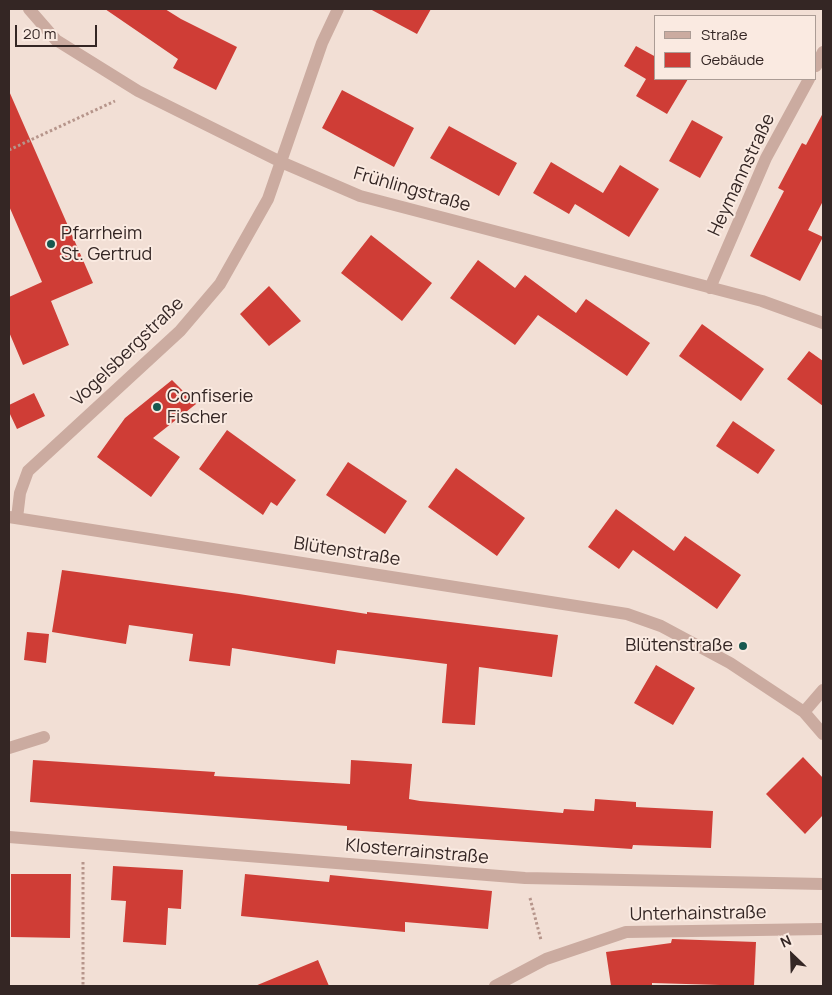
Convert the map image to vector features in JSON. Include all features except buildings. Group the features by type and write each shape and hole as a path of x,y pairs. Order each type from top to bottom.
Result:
{"street":[{"name":"Frühlingstraße","path":"29,9 56,40 138,91 281,162 360,196 762,301 823,323"},
{"name":"Vogelsbergstraße","path":"13,518 28,471 180,330 220,284 268,199 322,43 338,9"},
{"path":"817,64 823,52"},
{"name":"Heymannstraße","path":"710,288 766,158 808,80"},
{"name":"Blütenstraße","path":"13,518 627,614 661,626 730,663 804,712 823,734"},
{"path":"804,712 823,690"},
{"path":"9,748 44,737"},
{"name":"Klosterrainstraße","path":"9,838 525,878 823,884"},
{"name":"Unterhainstraße","path":"496,986 546,959 626,932 823,929"}],"path":[{"path":"9,150 138,91"},
{"path":"83,843 83,986"},
{"path":"525,878 546,959"}],"place":[{"name":"Pfarrheim St. Gertrud","path":"51,244"},
{"name":"Confiserie Fischer","path":"157,407"},
{"name":"Blütenstraße","path":"743,646"}]}
